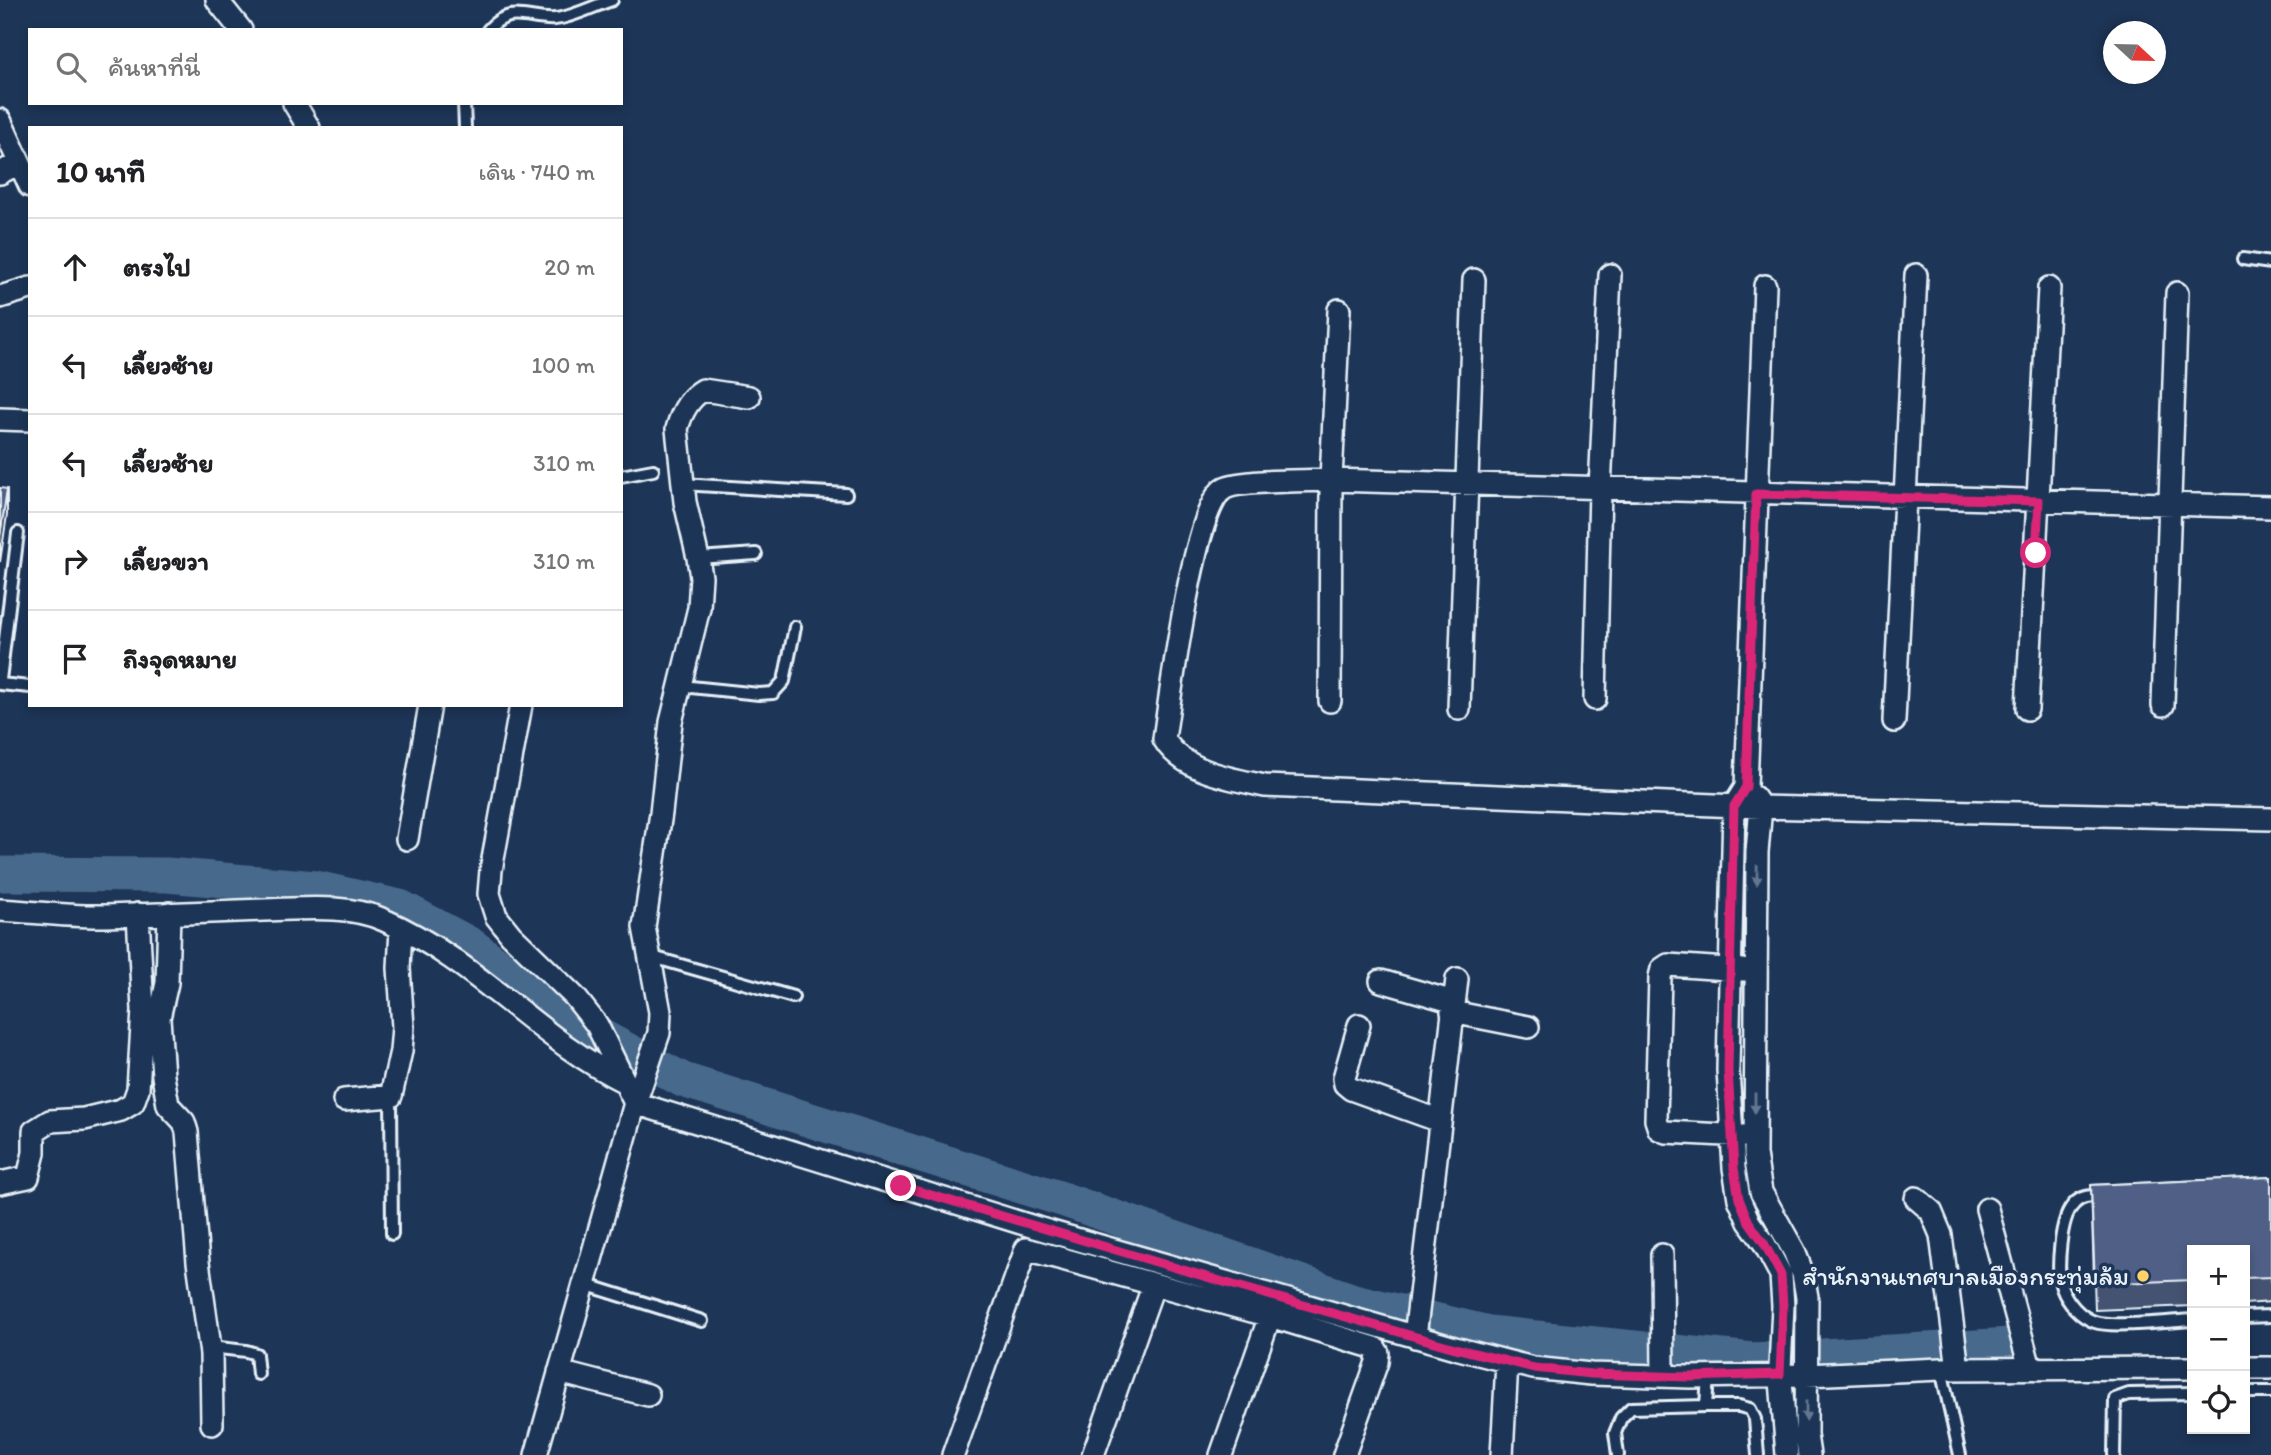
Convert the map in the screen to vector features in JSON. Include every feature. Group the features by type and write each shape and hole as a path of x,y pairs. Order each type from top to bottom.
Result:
{"street":[{"path":"217,0 239,28"},
{"path":"295,105 308,126"},
{"path":"0,120 28,182"},
{"path":"0,173 19,163"},
{"path":"1595,699 1600,489 1610,275"},
{"path":"1894,722 1916,275"},
{"path":"1459,709 1474,280"},
{"path":"1765,286 1746,787 1734,806 1728,1070 1731,1136 1739,1199 1749,1222 1781,1275 1780,1371 1787,1455"},
{"path":"0,297 28,289"},
{"path":"2027,709 2049,289"},
{"path":"2163,705 2177,293"},
{"path":"1330,702 1331,480 1339,310"},
{"path":"629,1076 653,1052 659,1032 660,1012 644,927 671,722 699,608 701,577 682,484 677,429 690,400 698,393 709,389 749,397"},
{"path":"0,419 28,420"},
{"path":"2271,507 1331,480 1257,483 1226,488 1217,495 1204,523 1188,585 1164,739 1170,750 1179,758 1200,768 1265,786 1761,807 2271,819"},
{"path":"407,838 430,707"},
{"path":"521,707 489,894 496,915 511,936 575,997 597,1024 629,1076 635,1103 536,1455"},
{"path":"1746,787 1761,807 1757,852 1755,971 1757,1177 1761,1192 1794,1251 1803,1274 1807,1297 1806,1435 1809,1455"},
{"path":"0,910 102,916 291,909 359,911 420,937 492,986 603,1072 629,1076"},
{"path":"169,913 167,982 159,1018 163,1076 168,1105 184,1122 187,1132 197,1250 210,1347 212,1424"},
{"path":"0,1184 28,1177 34,1153 34,1131 50,1121 84,1119 121,1110 133,1102 138,1089 143,1010 138,914"},
{"path":"344,1100 391,1096 401,1051 403,1027 399,968 401,928"},
{"path":"1755,971 1668,965 1662,969 1656,1120 1659,1129 1666,1132 1755,1135"},
{"path":"1416,1332 1457,979"},
{"path":"1381,981 1453,1007 1528,1027"},
{"path":"1359,1025 1344,1078 1345,1084 1351,1089 1440,1121"},
{"path":"635,1103 1034,1227 1416,1332 1507,1362 1534,1368 1591,1374 1663,1358 1708,1376 1806,1372 1953,1357 2030,1368 2187,1368"},
{"path":"1916,1198 1931,1211 1941,1235 1953,1357"},
{"path":"1987,1209 2030,1368"},
{"path":"953,1455 1026,1249 1270,1316 1375,1348 1378,1353 1377,1362 1345,1455"},
{"path":"1662,1255 1663,1358"},
{"path":"1093,1455 1154,1284"},
{"path":"1221,1455 1270,1316"},
{"path":"1502,1455 1507,1362"},
{"path":"2250,1368 2271,1368"},
{"path":"559,1372 648,1395"}],"lane":[{"path":"491,28 506,16 525,15 555,19 612,0"},
{"path":"464,105 465,126"},
{"path":"2243,259 2271,263"},
{"path":"623,476 653,470"},
{"path":"682,484 846,494"},
{"path":"18,533 0,682 28,687"},
{"path":"698,558 756,554"},
{"path":"681,686 773,693 784,681 795,627"},
{"path":"649,956 793,996"},
{"path":"391,1096 391,1234"},
{"path":"2112,1196 2085,1196 2067,1212 2063,1223 2061,1286 2072,1306 2095,1323 2187,1320"},
{"path":"584,1284 702,1321"},
{"path":"2250,1317 2271,1316"},
{"path":"210,1347 256,1354 258,1374"},
{"path":"1953,1357 1957,1450 1960,1455"},
{"path":"1706,1406 1708,1376"},
{"path":"2250,1392 2271,1392"},
{"path":"2114,1455 2115,1399 2129,1394 2187,1393"},
{"path":"1618,1455 1615,1433 1620,1418 1631,1408 1706,1406 1739,1406 1750,1409 1755,1419 1758,1455"}],"building":[{"path":"0,488 7,489 0,536"},
{"name":"สำนักงานเทศบาลเมืองกระทุ่มล้ม","path":"2271,1177 2271,1277 2250,1278 2250,1245 2187,1245 2187,1280 2095,1284 2091,1185"}],"waterway":[{"path":"0,874 167,875 316,888 400,907 471,945 576,1023 683,1080 1062,1199 1354,1301 1489,1333 1753,1360 2011,1345"}],"place":[{"name":"สำนักงานเทศบาลเมืองกระทุ่มล้ม","path":"2143,1276"}],"route":[{"path":"901,1186 1237,1286 1534,1368 1591,1374 1690,1377 1780,1374 1783,1306 1781,1275 1749,1222 1739,1199 1731,1136 1728,1070 1734,806 1746,787 1756,494 2039,501 2036,553"}]}
